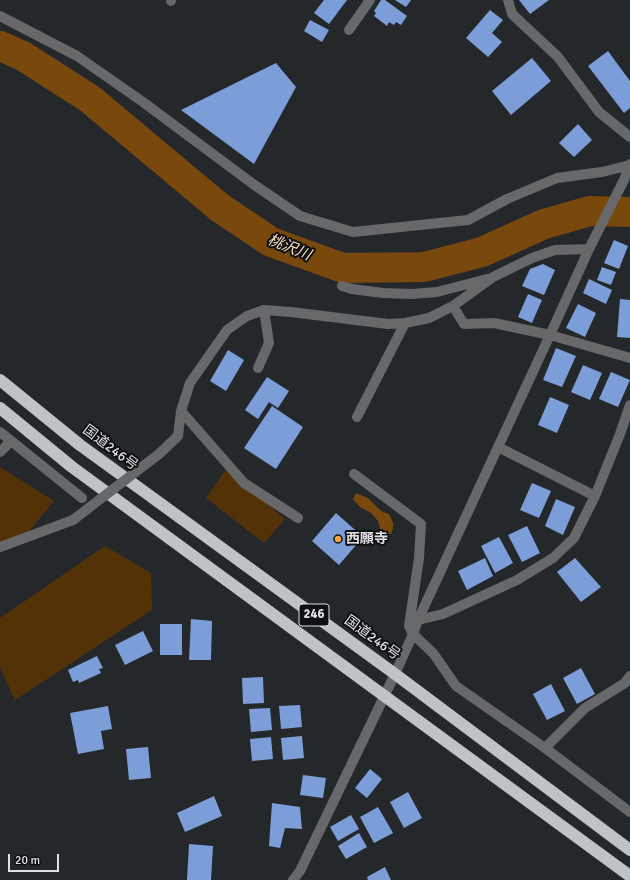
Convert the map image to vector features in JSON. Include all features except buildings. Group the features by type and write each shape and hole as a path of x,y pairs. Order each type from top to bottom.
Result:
{"highway":[{"name":"国道246号","path":"0,380 80,445 395,674 630,850"},
{"name":"246","path":"0,408 72,467 630,876"}],"street":[{"path":"349,30 370,0"},
{"path":"508,0 512,14 558,57 599,112 630,137"},
{"path":"0,16 77,56 143,102 253,184 300,216 353,232 468,220 507,199 557,178 602,172 630,164"},
{"path":"293,880 300,871 395,674 418,620 589,249 596,238 624,180 630,164"},
{"path":"0,547 73,520 159,454 178,436 181,411 190,383 227,330 247,316 264,310 388,324 405,323 429,318 453,306 493,278 532,258 555,250 589,249"},
{"path":"342,286 352,289 383,293 412,294 437,292 493,278"},
{"path":"453,306 464,324 494,324 550,336 630,358"},
{"path":"258,368 269,343 264,310"},
{"path":"357,417 405,323"},
{"path":"418,620 443,614 517,580 553,558 574,538 595,496 630,405"},
{"path":"181,411 244,483 298,518"},
{"path":"0,432 82,498"},
{"path":"0,452 11,441"},
{"path":"498,447 595,496"},
{"path":"354,474 421,524 419,558 409,626 413,634 432,653 456,686 545,748 630,812"},
{"path":"545,748 585,708 625,683 630,676"}],"shaded area":[{"path":"0,467 54,501 26,535 0,543"},
{"path":"227,468 285,519 264,543 206,498"},
{"path":"356,493 368,498 381,511 389,514 393,523 391,534 382,535 378,521 371,513 360,507 353,499"},
{"path":"105,546 151,573 152,610 15,700 0,668 0,618"}],"waterway":[{"name":"桃沢川","path":"0,46 23,56 90,99 219,207 271,242 343,268 424,267 482,252 544,224 590,211 630,212"}],"place":[{"name":"西願寺","path":"338,539"}]}
